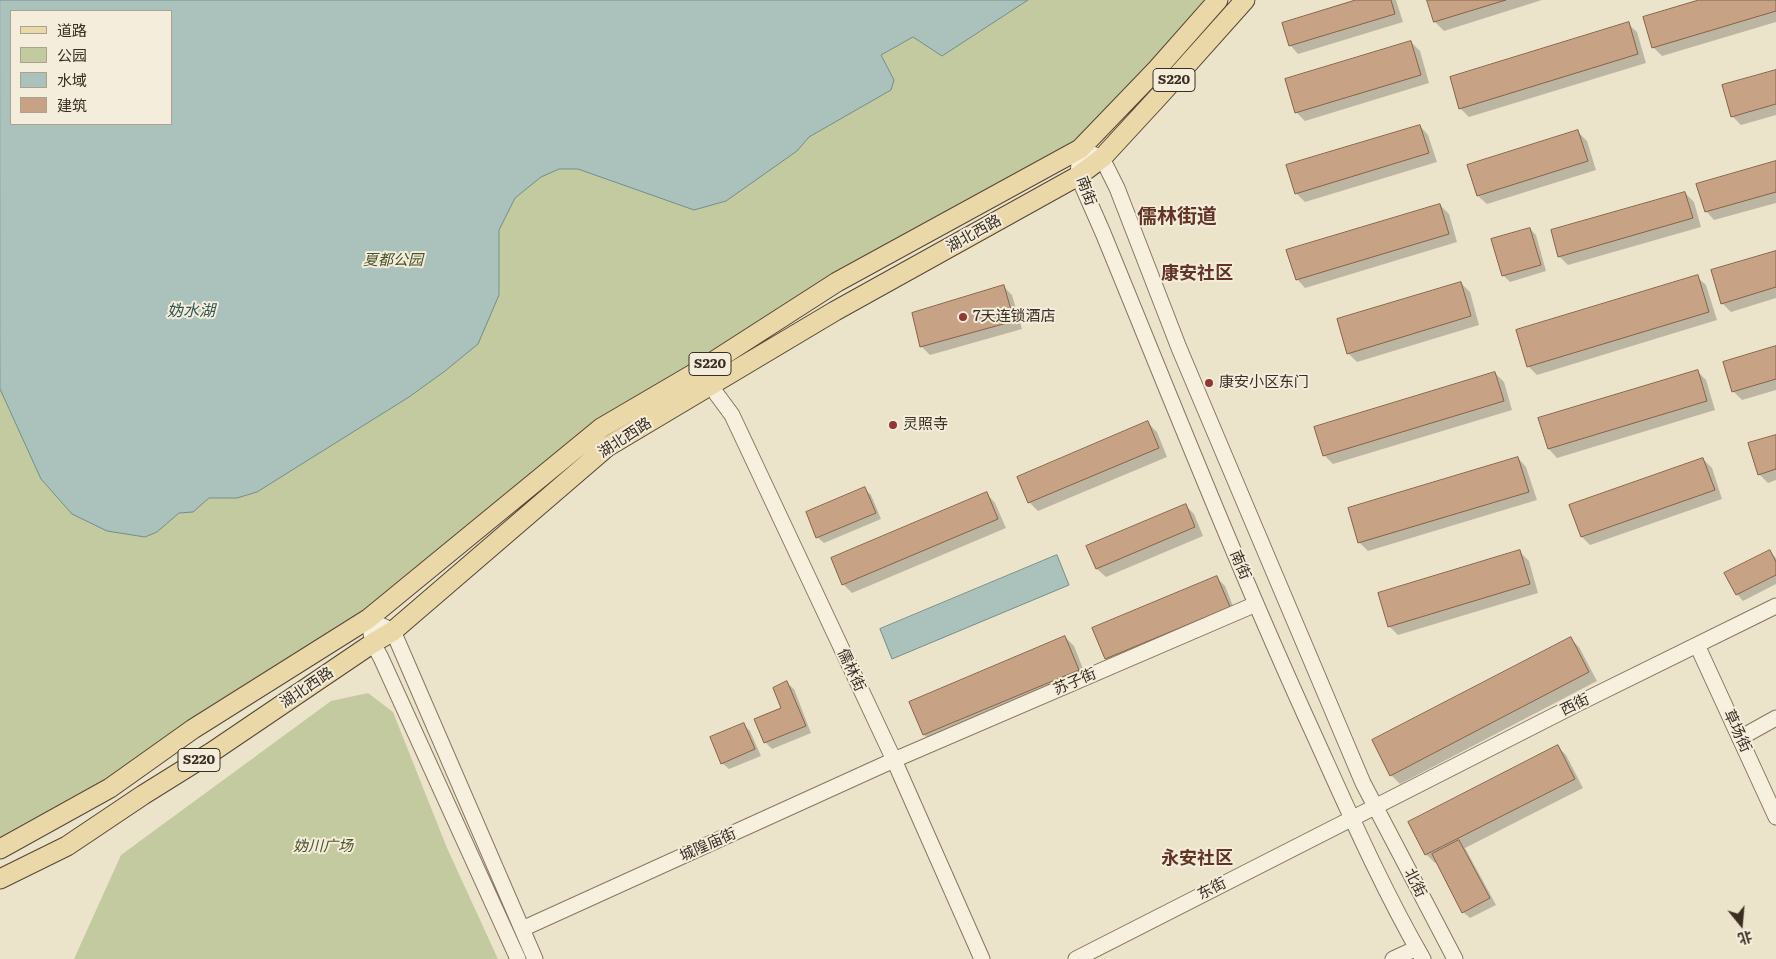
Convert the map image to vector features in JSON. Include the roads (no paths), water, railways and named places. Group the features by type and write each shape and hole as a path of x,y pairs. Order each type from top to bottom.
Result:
{"main road":[{"name":"湖北西路","path":"0,849 110,788 193,729 368,618 602,428 700,370 837,282 1080,149 1157,69 1218,0"},
{"name":"湖北西路","path":"0,879 67,846 393,631 608,447 835,311 1078,176 1102,158 1245,0"}],"street":[{"name":"南街","path":"1352,818 1256,604 1103,232 1078,176 1080,149 1102,158 1117,188 1179,348 1269,564 1375,806"},
{"name":"儒林街","path":"700,370 732,415 894,760 982,959"},
{"name":"苏子街","path":"894,760 1256,604"},
{"name":"西街","path":"1375,806 1776,606"},
{"path":"368,618 393,631 535,959"},
{"path":"368,618 373,643 438,780 518,959"},
{"name":"草场街","path":"1697,645 1776,816"},
{"path":"1740,738 1776,718"},
{"name":"城隍庙街","path":"522,929 894,760"},
{"name":"东街","path":"1076,959 1375,806"},
{"name":"北街","path":"1375,806 1455,959"},
{"name":"北街","path":"1352,818 1402,922 1420,954"},
{"path":"1393,959 1420,954"}],"water":[{"name":"妫水湖","path":"0,0 1028,0 942,56 913,37 881,55 894,80 891,90 809,137 797,151 726,201 694,210 578,169 559,169 541,177 515,198 499,230 499,295 478,344 409,397 257,492 237,498 209,498 193,512 179,513 157,532 145,537 107,531 72,514 41,479 0,389"},
{"path":"1057,555 1069,585 892,659 880,629"}],"place":[{"name":"7天连锁酒店","path":"963,317"},
{"name":"康安小区东门","path":"1209,383"},
{"name":"灵照寺","path":"893,425"}],"district":[{"name":"儒林街道","path":"1177,217"},
{"name":"康安社区","path":"1197,274"},
{"name":"永安社区","path":"1197,859"}],"park label":[{"name":"夏都公园","path":"393,261"},
{"name":"妫川广场","path":"323,847"}]}
